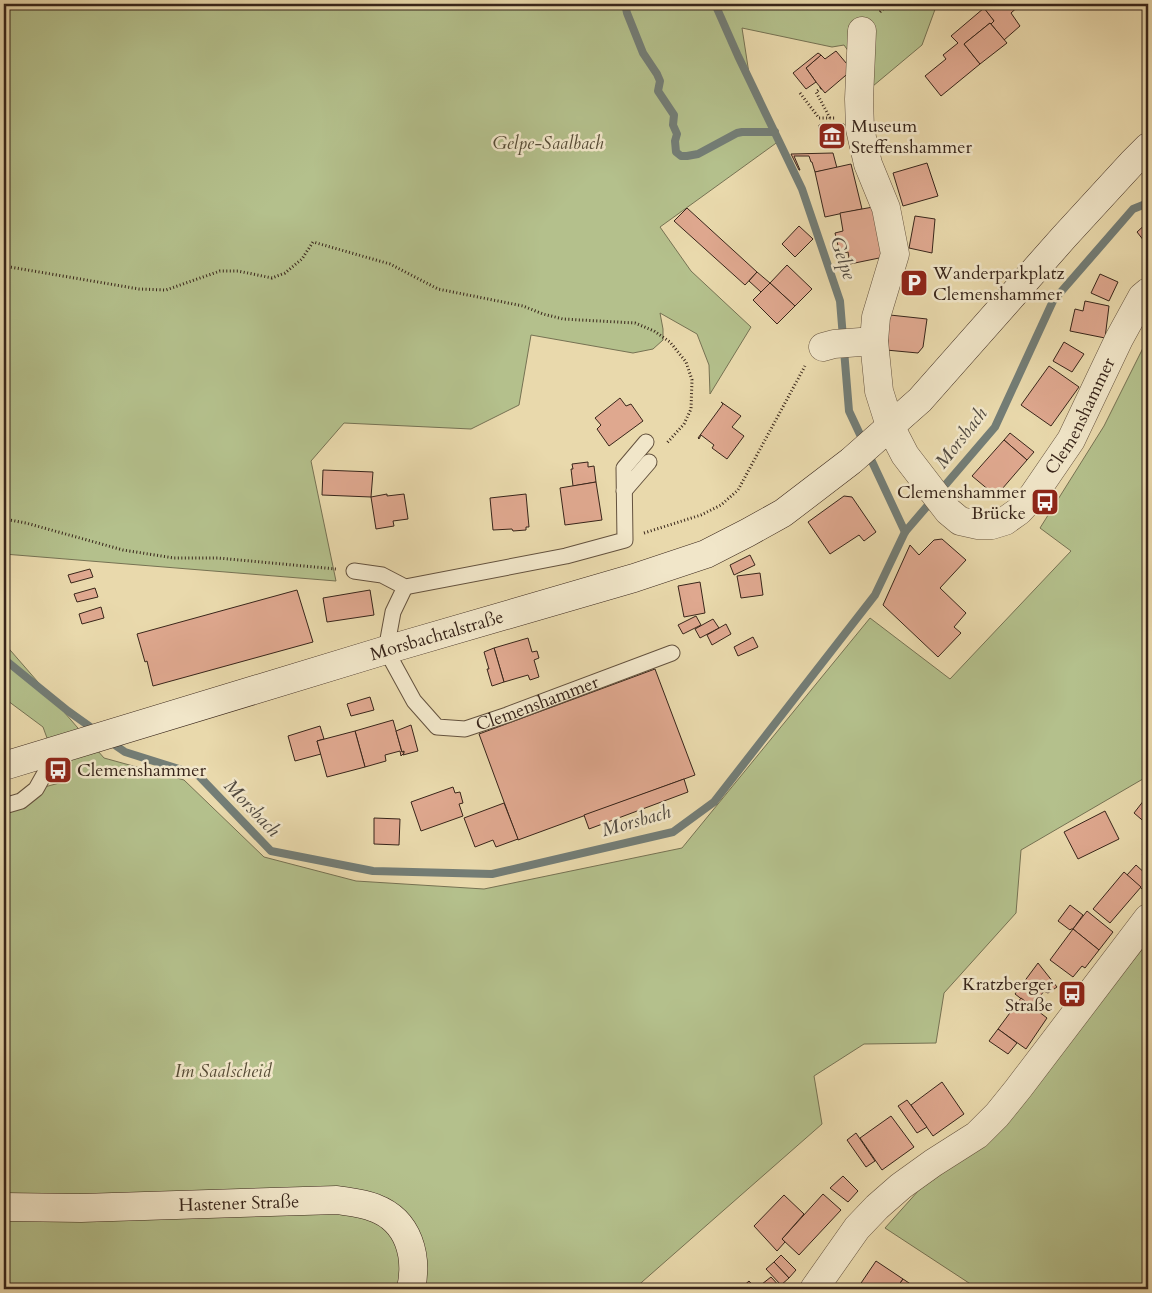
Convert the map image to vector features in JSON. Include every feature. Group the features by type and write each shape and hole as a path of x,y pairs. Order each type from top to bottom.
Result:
{"main road":[{"name":"Clemenshammer","path":"862,31 859,99 860,129 868,164 886,208 895,254 876,317 874,341 883,433 905,455 948,511 960,520 978,526 992,526 1005,521 1019,511 1051,471 1071,440 1119,339 1142,298 1148,292"},
{"path":"883,433 920,400 1064,237 1148,147"},
{"path":"828,346 874,341"},
{"name":"Morsbachtalstraße","path":"4,766 386,650 634,578 706,554 783,513 883,433"},
{"path":"814,1289 858,1228 878,1207 901,1186 977,1135 997,1115 1148,918"},
{"name":"Hastener Straße","path":"4,1207 82,1208 337,1200 358,1202 376,1208 396,1220 408,1236 413,1259 411,1289"}],"lane":[{"path":"354,571 382,575 405,587 566,556 624,540 624,468 646,442"},
{"path":"624,491 649,462"},
{"path":"386,650 393,612 405,587"},
{"name":"Clemenshammer","path":"386,650 414,701 437,727 465,730 672,652"},
{"path":"4,806 21,801 36,790 60,749"}],"path":[{"path":"800,93 819,118 831,118 816,92 820,88"},
{"path":"4,266 139,289 166,290 220,271 238,271 272,278 285,273 302,259 312,242 390,264 438,289 523,306 563,319 635,323 654,331 670,342 686,362 692,380 691,409 684,424 649,462"},
{"path":"624,540 702,515 721,505 738,490 801,372 812,355 828,346"},
{"path":"4,520 26,523 123,550 174,558 218,558 354,571"}],"green space":[{"name":"Gelpe-Saalbach","path":"4,4 937,4 922,45 873,86 844,45 832,47 742,28 750,80 779,141 660,227 691,271 751,327 710,394 709,365 697,334 660,313 663,340 653,349 633,353 531,335 519,405 471,429 344,423 311,461 336,581 4,554"},
{"name":"Im Saalscheid","path":"1148,338 1148,776 1021,850 1016,913 944,993 936,1043 864,1044 814,1076 822,1124 634,1289 4,1289 4,798 63,782 43,727 4,698 4,643 104,758 184,780 264,857 356,881 484,889 682,848 870,618 950,679 1071,551 1040,528 1104,426"},
{"path":"1148,942 1148,1289 970,1289 972,1285 885,1228 919,1190 988,1141"}],"building":[{"path":"980,4 1021,4 1011,13 1020,26 1004,40 991,24 994,21"},
{"path":"984,8 994,21 964,44 980,64 941,96 925,76 946,59 943,55 958,43 951,36"},
{"path":"990,23 1007,43 980,64 964,44"},
{"path":"836,51 852,70 825,93 806,68 821,55 825,59"},
{"path":"818,53 821,55 806,68 816,82 806,89 793,73"},
{"name":"Museum Steffenshammer","path":"844,124 845,142 821,143 819,125"},
{"path":"833,153 837,168 815,172 809,156 794,156 799,170 791,154"},
{"path":"927,163 938,196 903,206 893,173"},
{"path":"851,164 862,209 825,217 815,172"},
{"path":"873,207 884,257 850,264 848,252 840,254 835,233 843,231 840,213"},
{"path":"687,208 757,272 745,285 674,221"},
{"path":"915,216 935,219 932,253 909,248"},
{"path":"1148,222 1148,246 1137,232"},
{"path":"799,226 813,239 795,257 782,244"},
{"path":"787,265 812,289 795,306 770,283"},
{"path":"757,272 770,283 761,292 749,281"},
{"path":"1100,274 1118,282 1109,301 1091,293"},
{"path":"770,283 795,306 777,324 753,300"},
{"path":"1085,301 1109,306 1105,338 1070,331 1075,309 1083,311"},
{"path":"890,315 927,319 923,347 918,353 886,350"},
{"path":"1064,342 1084,354 1072,372 1053,361"},
{"path":"1049,366 1079,387 1051,426 1021,405"},
{"path":"620,398 626,406 631,404 643,421 609,446 597,429 601,425 595,418"},
{"path":"721,402 741,416 732,427 744,436 727,459 712,448 714,445 701,435 698,438 723,404"},
{"path":"1010,433 1034,452 1027,460 1004,440"},
{"path":"1004,440 1027,460 996,496 972,476"},
{"path":"588,462 588,467 594,466 596,482 573,486 572,464"},
{"path":"323,470 373,472 371,497 322,495"},
{"path":"596,482 602,520 565,525 560,488"},
{"path":"387,494 387,496 404,494 408,519 393,521 394,526 376,529 371,497"},
{"path":"526,494 529,527 526,527 526,530 493,530 490,498"},
{"path":"844,496 852,497 876,532 864,541 859,535 830,554 808,522"},
{"path":"942,539 966,560 940,588 966,613 954,627 961,633 938,657 883,605 910,545 919,555 934,540"},
{"path":"750,555 755,565 734,575 730,565"},
{"path":"90,569 93,577 71,583 68,575"},
{"path":"760,573 763,595 741,598 737,576"},
{"path":"700,582 705,613 684,617 678,586"},
{"path":"95,588 98,597 77,602 74,594"},
{"path":"297,590 313,642 153,686 147,661 145,662 137,634"},
{"path":"370,590 374,615 327,622 323,598"},
{"path":"101,607 104,618 82,624 79,614"},
{"path":"696,616 701,625 683,634 678,625"},
{"path":"713,619 719,628 700,638 695,629"},
{"path":"726,624 731,634 712,645 707,635"},
{"path":"753,637 758,647 738,656 734,647"},
{"path":"528,638 532,652 537,651 539,658 534,660 539,677 530,680 528,675 504,682 494,648"},
{"path":"494,648 504,682 492,686 484,652"},
{"path":"655,669 695,775 518,840 479,734"},
{"path":"370,697 374,710 351,716 347,704"},
{"path":"393,720 402,752 404,751 404,753 401,756 400,751 385,755 386,761 365,767 355,731"},
{"path":"411,725 418,751 403,755 404,751 402,752 396,731"},
{"path":"320,726 324,739 317,741 321,754 295,761 288,736"},
{"path":"355,731 365,767 327,777 317,741"},
{"path":"684,779 688,792 589,829 584,815"},
{"path":"453,787 455,793 460,792 463,803 459,804 463,816 421,831 411,802"},
{"path":"1148,795 1148,825 1134,813"},
{"path":"504,803 518,839 496,847 493,840 475,847 464,818"},
{"path":"1105,811 1119,839 1078,859 1064,832"},
{"path":"374,818 400,819 399,845 374,844"},
{"path":"1148,848 1148,861 1142,855"},
{"path":"1136,865 1148,876 1148,884 1143,890 1127,875"},
{"path":"1124,872 1141,887 1110,923 1093,909"},
{"path":"1070,905 1083,915 1073,929 1070,930 1058,921"},
{"path":"1087,911 1113,932 1099,950 1073,929"},
{"path":"1073,929 1099,950 1085,968 1082,966 1073,977 1050,960"},
{"path":"1038,963 1057,987 1048,993 1044,991 1032,1007 1015,994"},
{"path":"1021,998 1047,1018 1026,1049 998,1029"},
{"path":"998,1029 1017,1043 1008,1054 989,1041"},
{"path":"942,1082 964,1114 933,1136 911,1105"},
{"path":"907,1100 927,1127 917,1133 898,1106"},
{"path":"891,1116 914,1147 882,1170 860,1138"},
{"path":"856,1133 875,1161 866,1167 847,1140"},
{"path":"843,1176 858,1191 848,1202 830,1188"},
{"path":"823,1194 841,1210 799,1255 782,1239"},
{"path":"784,1195 804,1214 782,1239 785,1242 777,1251 754,1226"},
{"path":"781,1255 796,1270 789,1278 774,1262"},
{"path":"876,1261 903,1279 896,1289 857,1289"},
{"path":"774,1262 789,1278 781,1285 766,1269"},
{"path":"771,1277 782,1289 763,1289 765,1287 762,1284"},
{"path":"903,1279 912,1285 909,1289 896,1289"},
{"path":"749,1281 756,1289 740,1289"}],"waterway":[{"path":"625,4 643,53 660,81 658,91 674,115 673,125 677,134 675,141 676,152 681,156 698,154 737,133 775,132"},
{"name":"Gelpe","path":"715,4 802,189 840,301 849,411 864,443"},
{"name":"Morsbach","path":"109,741 125,752 198,775 271,851 373,871 492,874 673,832 714,802 875,595 905,532 995,427 1053,301 1133,209 1148,203"},
{"name":"Gelpe","path":"868,453 905,532"},
{"name":"Morsbach","path":"4,659 68,711 96,731"}],"place":[{"name":"Museum Steffenshammer","path":"832,136"},
{"name":"Wanderparkplatz Clemenshammer","path":"914,283"},
{"name":"Clemenshammer Brücke","path":"1045,502"},
{"name":"Clemenshammer","path":"58,770"},
{"name":"Kratzberger Straße","path":"1072,994"}]}
